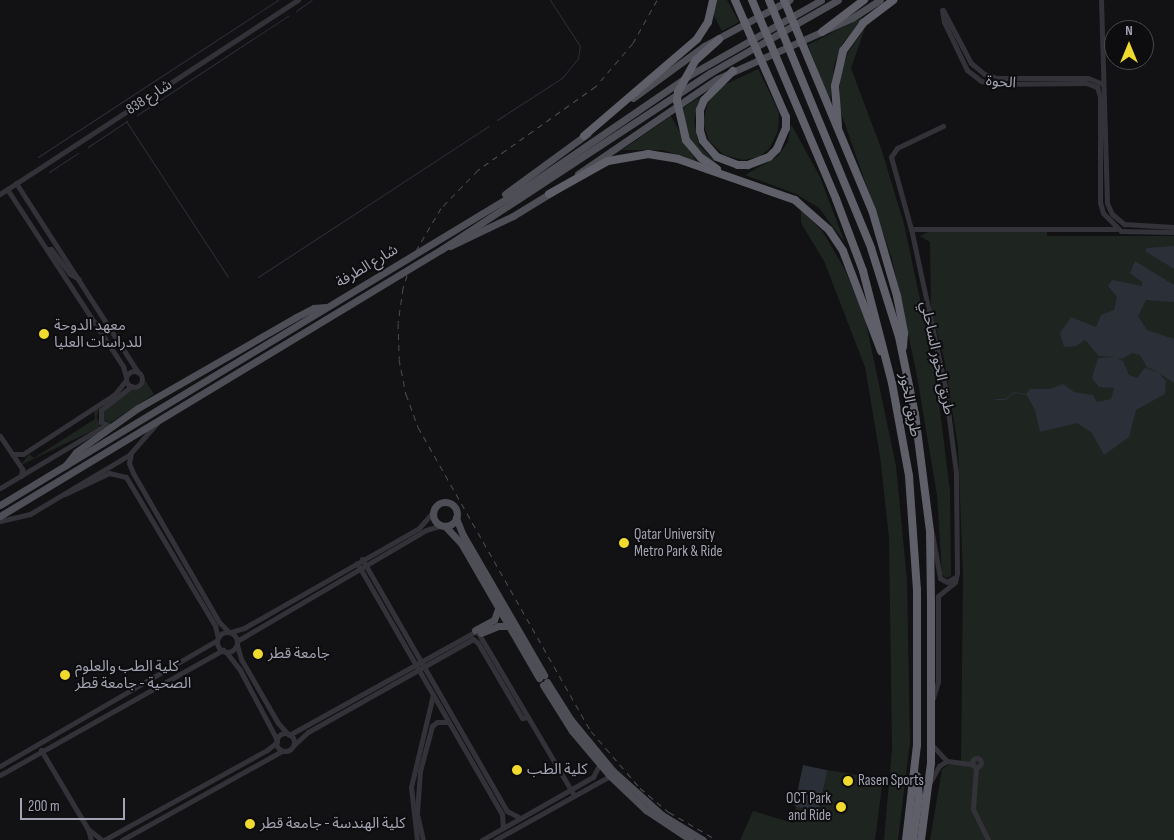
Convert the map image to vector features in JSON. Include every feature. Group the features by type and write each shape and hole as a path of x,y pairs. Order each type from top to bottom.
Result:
{"highway":[{"path":"584,136 697,39 708,22 713,0"},
{"path":"733,71 704,100 700,110 700,131 703,141 717,157 727,162 748,165 769,157 777,149 785,134 786,117 735,0"},
{"name":"طريق الخور","path":"752,0 843,217 871,296 890,369 909,476 917,590 915,772 906,840"},
{"name":"طريق الخور","path":"769,0 858,213 902,354 921,451 930,531 932,701 929,784 921,840"},
{"path":"784,0 872,210 886,253 904,333 902,354"},
{"path":"822,32 864,0"},
{"path":"840,136 835,86 843,51 863,23 893,0"},
{"path":"718,38 696,60 678,92 677,102 686,140 696,153 708,164 737,178"},
{"path":"549,194 608,161 637,154 668,156 737,178 795,200 829,230 852,270 890,369"},
{"path":"912,840 919,796 915,772"},
{"path":"901,840 908,826"}],"main road":[{"path":"483,210 584,136 663,74 718,38 789,0"},
{"name":"شارع الطرفة","path":"0,505 532,182 688,76 821,0"},
{"name":"شارع الطرفة","path":"0,516 442,248 692,85 838,0"},
{"path":"442,248 478,234 549,194 671,108 733,71 822,32 880,0"},
{"path":"65,466 76,452 116,423 296,317 314,308 326,307"},
{"path":"690,840 646,810 610,776 599,765 564,719 543,680 463,535 456,518 456,509 448,502 439,504 433,512 435,520 443,525 461,543 508,626 543,680 571,720 612,770 662,815 703,840"},
{"path":"443,525 456,518"},
{"path":"478,632 494,620 498,608"},
{"path":"478,632 498,626 508,626"}],"street":[{"name":"شارع 838","path":"0,194 298,0"},
{"path":"1101,0 1106,198 1109,209 1124,224 1174,227"},
{"name":"الحوة","path":"1099,90 1086,83 998,84 981,81 967,70 947,21 971,62 984,74 997,78 1088,78 1104,84"},
{"path":"1104,84 1099,90 1100,202 1110,222 1116,229"},
{"name":"طريق الخور الساحلي","path":"943,126 897,148 891,154 891,161 911,229 945,387 953,441 958,514 957,573"},
{"path":"16,183 138,372 141,382 132,386 101,410 100,420 106,425"},
{"path":"7,189 123,366 126,379 132,386"},
{"path":"30,222 38,218"},
{"path":"1097,228 1110,222"},
{"path":"911,229 1097,228 1174,232"},
{"path":"47,249 51,249 70,274 79,280"},
{"path":"12,454 23,454 114,395 131,371 138,372"},
{"name":"شارع الطرفة","path":"0,521 30,514 131,454 160,419"},
{"path":"0,488 106,425 116,423"},
{"path":"0,436 20,465"},
{"path":"20,476 23,454"},
{"path":"131,454 129,463 145,494 219,622 230,632 237,643 240,659 278,723 289,734 294,745"},
{"path":"65,494 112,472 124,475 131,483 215,626 218,639 224,651 240,670 282,750"},
{"path":"131,483 137,479"},
{"path":"139,497 145,494"},
{"path":"150,516 156,512"},
{"path":"416,533 429,520 433,512"},
{"path":"157,527 163,524"},
{"path":"0,766 230,632 244,628 416,533 443,525"},
{"path":"930,531 936,544 940,578 949,582 957,573"},
{"path":"0,775 224,651 361,564"},
{"path":"361,564 425,666 507,810 520,818"},
{"path":"361,564 433,695 502,814 503,828"},
{"path":"932,701 938,682 938,596 954,582 957,573"},
{"path":"172,808 270,749 277,741 289,734 415,663 478,632 574,795"},
{"path":"88,829 101,840 157,816 282,750 290,750 308,732 469,640 476,640 522,718 528,717"},
{"path":"441,649 445,655"},
{"path":"417,840 411,787 433,695"},
{"path":"97,711 100,718"},
{"path":"424,840 417,813 420,771 432,726 439,722 449,722"},
{"path":"931,743 937,754 947,761 974,766 973,809 988,840"},
{"path":"38,745 88,829 91,840"},
{"path":"929,784 939,766 947,761"},
{"path":"482,840 595,776 599,765"},
{"path":"495,840 610,776"},
{"path":"122,840 157,816"}],"shaded area":[{"path":"715,0 727,0 739,22 722,31 713,14"},
{"path":"863,17 843,43 834,65 830,104 808,45"},
{"path":"865,28 851,68 882,151 904,224 935,370 950,491 951,576 946,578 942,574 937,495 916,371 892,259 840,110 840,75 847,54"},
{"path":"758,69 779,112 778,131 769,149 759,157 743,160 724,155 709,141 703,122 708,102 720,87"},
{"path":"700,97 694,122 699,145 720,167 706,158 691,141 685,127 683,108"},
{"path":"671,116 696,161 663,150 622,150"},
{"path":"791,124 820,177 845,243 819,208 796,194 745,175 778,156 788,142"},
{"path":"801,210 823,232 845,270 865,318 896,466 907,580 910,742 898,840 884,840 892,749 889,538 880,456 865,367 824,261 801,223"},
{"path":"932,230 1047,231 1047,236 1174,236 1174,840 930,840 942,769 950,764 961,764 963,576 958,447 944,358 931,311 930,242 920,236"},
{"path":"1174,246 1174,269 1145,251 1147,248"},
{"path":"1135,261 1174,285 1174,302 1146,300 1138,316 1147,330 1174,339 1174,383 1159,373 1166,381 1165,394 1136,410 1129,437 1104,455 1092,433 1077,423 1040,432 1035,410 1026,394 1030,389 1050,389 1063,384 1074,392 1093,395 1097,402 1111,399 1114,388 1099,387 1092,378 1098,358 1115,357 1099,356 1085,340 1076,346 1064,347 1060,333 1071,317 1096,327 1101,315 1114,310 1117,297 1108,286 1112,280 1142,286 1142,282 1130,273","holes":["1132,353 1140,355 1147,367 1158,372 1145,368 1137,378 1129,375 1123,361 1117,358 1122,359"]},
{"path":"145,380 154,394 110,423 102,419 102,414 109,407 129,390 142,388"},
{"path":"106,403 99,408 97,417 100,427 21,465 29,454 34,458 95,419 94,410"},
{"path":"803,765 827,770 819,811 794,806"},
{"path":"827,770 883,779 875,840 740,840 753,811 793,823 796,806 820,810"}],"waterway":[{"path":"38,157 278,0"},
{"path":"296,11 312,0"},
{"path":"497,120 562,78 578,58 580,46 550,0"},
{"path":"137,115 288,16"},
{"path":"126,121 228,277"},
{"path":"88,147 127,121"},
{"path":"258,277 489,126"},
{"path":"49,172 78,153"},
{"path":"995,399 1005,399 1014,392 1026,394"}],"railway":[{"path":"657,0 633,43 596,86 478,170 441,208 414,254 403,288 398,323 399,359 406,394 418,427 591,731 640,788 669,812 717,840"}],"place":[{"name":"معهد الدوحة للدراسات العليا","path":"44,334"},
{"name":"Qatar University Metro Park & Ride","path":"624,543"},
{"name":"جامعة قطر","path":"258,654"},
{"name":"كلية الطب والعلوم الصحية - جامعة قطر","path":"65,675"},
{"name":"كلية الطب","path":"517,770"},
{"name":"Rasen Sports","path":"848,781"},
{"name":"OCT Park and Ride","path":"841,807"},
{"name":"كلية الهندسة - جامعة قطر","path":"250,824"}]}
